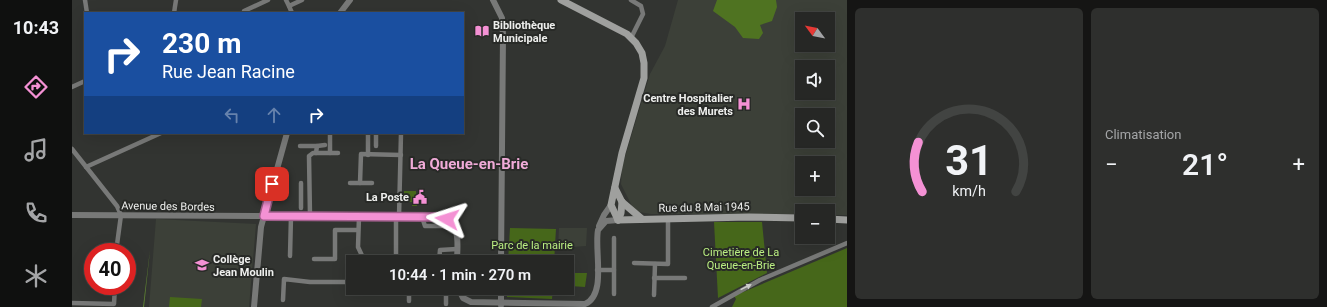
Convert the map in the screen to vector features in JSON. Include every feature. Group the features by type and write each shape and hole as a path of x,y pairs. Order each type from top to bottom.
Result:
{"main road":[{"path":"561,0 631,38 642,53 645,70 620,164 616,188 611,205 618,220"},
{"path":"616,188 622,202 642,219"},
{"path":"618,220 621,213 622,202"},
{"name":"Rue du 8 Mai 1945","path":"618,220 749,217 795,218"},
{"path":"835,219 847,220"}],"street":[{"path":"85,0 87,12"},
{"path":"174,12 176,0"},
{"path":"243,12 268,0"},
{"path":"286,0 292,12"},
{"path":"289,6 302,0"},
{"path":"341,12 350,0"},
{"path":"493,0 502,18 503,35 501,255"},
{"path":"631,0 641,6 644,14 631,38"},
{"path":"72,87 84,82"},
{"path":"86,166 159,134"},
{"path":"254,307 261,227 287,134"},
{"path":"330,134 330,153"},
{"path":"368,134 368,154"},
{"path":"396,255 401,134"},
{"path":"368,139 376,136 376,146"},
{"path":"300,146 325,146"},
{"path":"316,153 317,146"},
{"path":"72,149 117,206 121,215 117,243"},
{"path":"310,216 308,197 309,156 310,154 316,153 338,153"},
{"path":"360,183 361,154 401,155"},
{"path":"301,183 301,208"},
{"path":"350,183 372,183"},
{"path":"301,197 308,197"},
{"path":"462,295 467,301 501,305 589,305 596,292 598,230 602,218 611,205"},
{"name":"Avenue des Bordes","path":"72,215 442,217 450,222 457,231 457,255"},
{"path":"290,256 291,216"},
{"path":"359,217 358,247 362,255"},
{"path":"422,217 425,226 447,226"},
{"path":"634,263 668,264 668,219"},
{"name":"Rue du 8 Mai 1945","path":"598,230 606,221 618,220"},
{"path":"314,259 335,258 335,230 358,230"},
{"path":"614,238 614,294"},
{"path":"712,307 760,280 847,244"},
{"path":"440,255 440,250 457,249"},
{"path":"654,295 655,264"},
{"path":"597,270 614,270"},
{"path":"654,278 685,278"},
{"path":"283,300 284,279 310,282 346,282"},
{"path":"72,303 114,304 114,295"},
{"path":"409,295 409,301"},
{"path":"446,295 446,304"},
{"path":"501,305 502,295"}],"shaded area":[{"name":"Centre Hospitalier des Murets","path":"678,0 847,0 847,215 835,215 835,204 795,204 795,214 651,214 639,212 633,208 621,184 622,167 650,74 665,46"},
{"path":"717,0 776,0 777,7 772,21 760,25 763,33 759,39 743,38 735,27 713,11"},
{"name":"Collège Jean Moulin","path":"156,219 256,224 249,307 149,307"},
{"path":"559,228 587,228 586,246 570,247 569,250 558,250"},
{"path":"150,250 144,307 143,307"}],"green space":[{"path":"404,191 416,191 417,206 412,206 412,202 404,202"},
{"name":"Cimetière de La Queue-en-Brie","path":"714,222 762,222 767,273 718,298"},
{"name":"Parc de la mairie","path":"510,228 556,229 554,255 508,255"},
{"path":"847,248 847,307 732,307 736,299 734,296"},
{"path":"574,273 587,273 585,287 574,286"},
{"path":"507,295 552,295 552,299 507,297"},
{"path":"170,297 202,299 201,307 169,307"}],"place":[{"name":"Bibliothèque Municipale","path":"482,31"},
{"name":"Centre Hospitalier des Murets","path":"744,104"},
{"name":"La Poste","path":"420,197"},
{"name":"Collège Jean Moulin","path":"202,265"}],"district":[{"name":"La Queue-en-Brie","path":"469,164"}],"route":[{"path":"272,184 264,216 442,217 447,219"}]}
